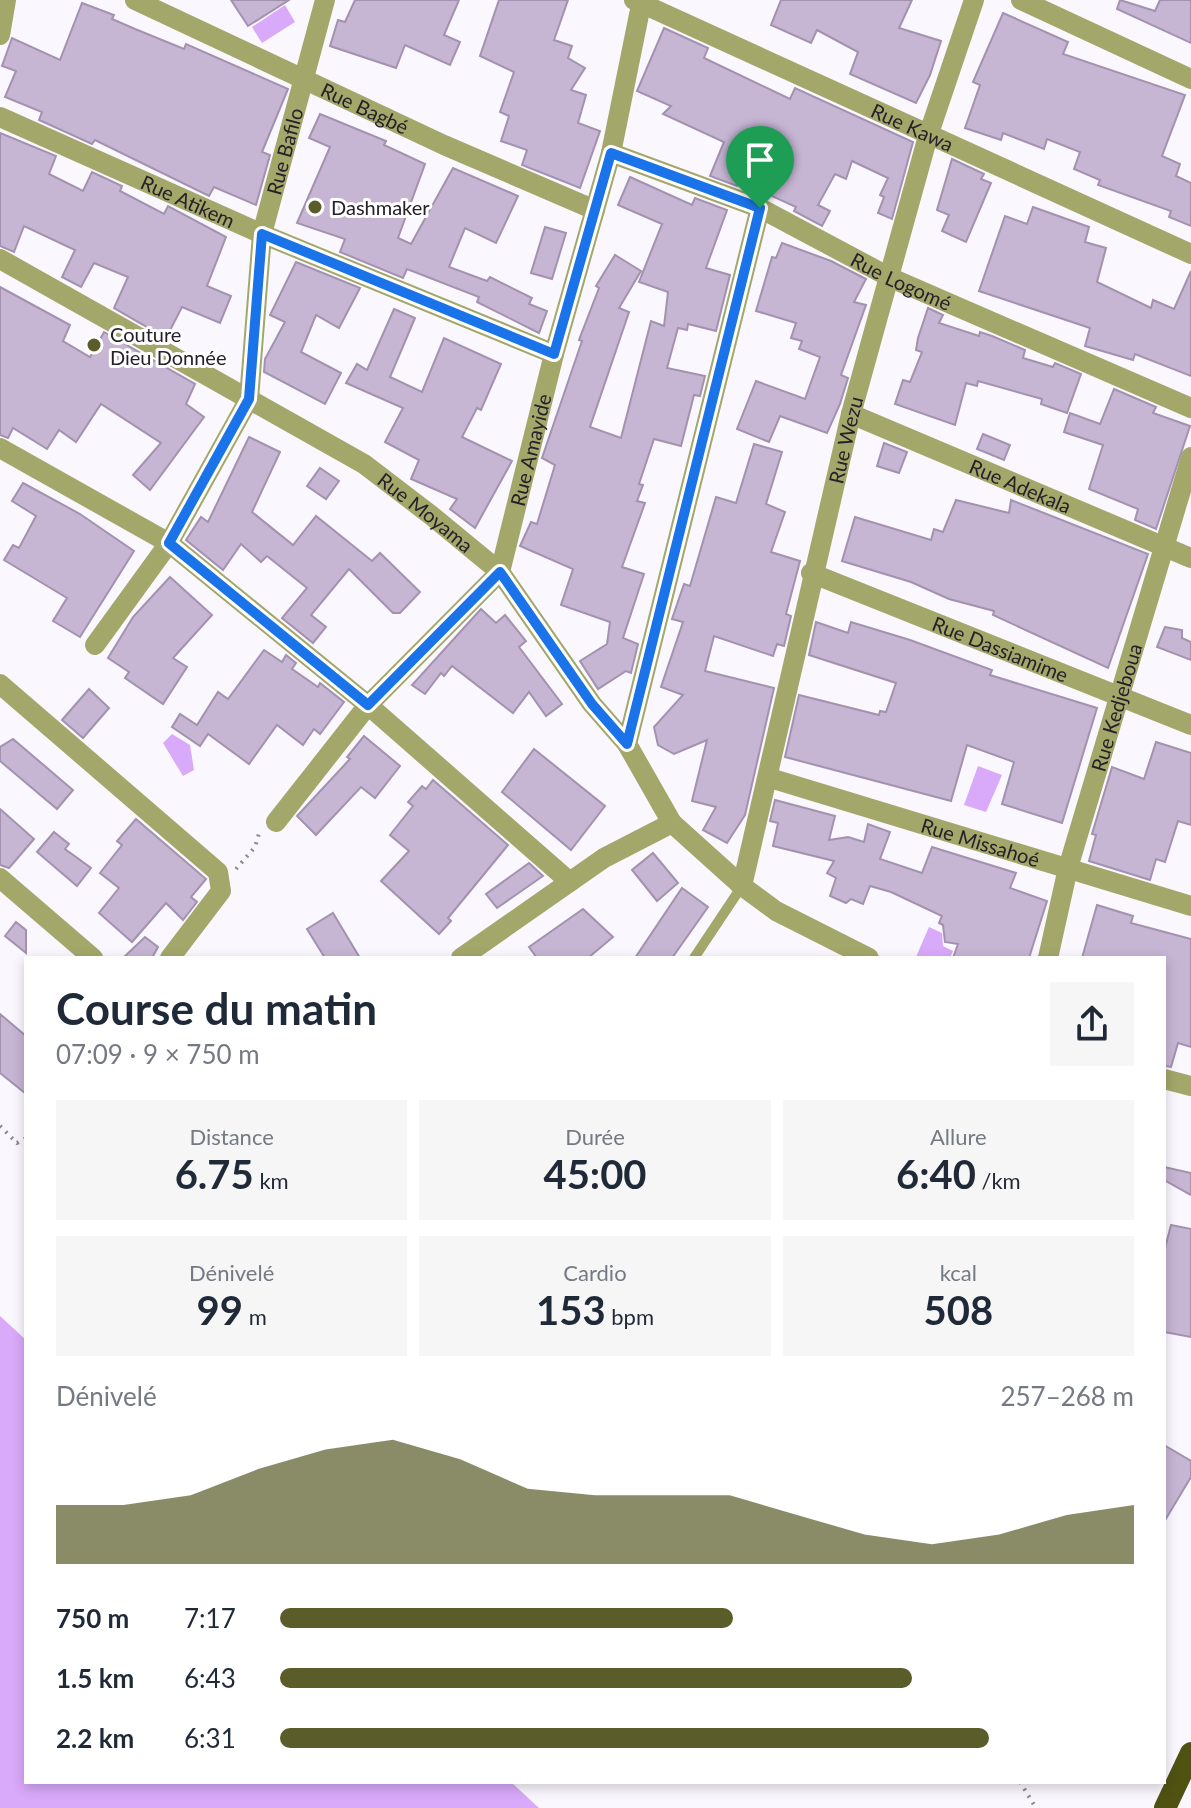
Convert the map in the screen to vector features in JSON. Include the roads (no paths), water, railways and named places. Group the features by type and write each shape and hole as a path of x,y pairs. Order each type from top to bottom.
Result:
{"highway":[{"path":"1165,1808 1191,1753"}],"street":[{"path":"0,35 6,0"},
{"name":"Rue Bagbé","path":"135,0 444,145 595,210"},
{"name":"Rue Bafilo","path":"95,645 169,543 249,399 262,234 325,0"},
{"name":"Rue Wezu","path":"742,886 770,778 811,573 851,414 928,136 974,0"},
{"path":"1021,0 1191,79"},
{"name":"Rue Kawa","path":"639,1 1191,254"},
{"name":"Rue Amayide","path":"500,572 554,354 611,153 639,1"},
{"name":"Rue Atikem","path":"0,117 262,234 554,354"},
{"name":"Rue Logomé","path":"611,153 760,208 891,278 1191,408"},
{"path":"627,744 760,208"},
{"name":"Rue Moyama","path":"0,259 364,464 500,572 592,704 627,744 672,823 742,886 797,923 865,956"},
{"name":"Rue Adekala","path":"851,414 1191,558"},
{"path":"0,448 169,543 368,705 570,882"},
{"name":"Rue Kedjeboua","path":"1048,956 1068,868 1191,457"},
{"path":"276,822 368,705 500,572"},
{"name":"Rue Dassiamime","path":"811,573 1191,725"},
{"path":"0,684 218,872 221,891 172,956"},
{"name":"Rue Missahoé","path":"770,778 1191,906"},
{"path":"464,956 604,858 672,823"},
{"path":"0,878 91,956"},
{"path":"1166,1080 1191,1086"}],"lane":[{"path":"695,956 742,886"}],"place":[{"name":"Dashmaker","path":"315,207"},
{"name":"Couture Dieu Donnée","path":"94,345"}]}
